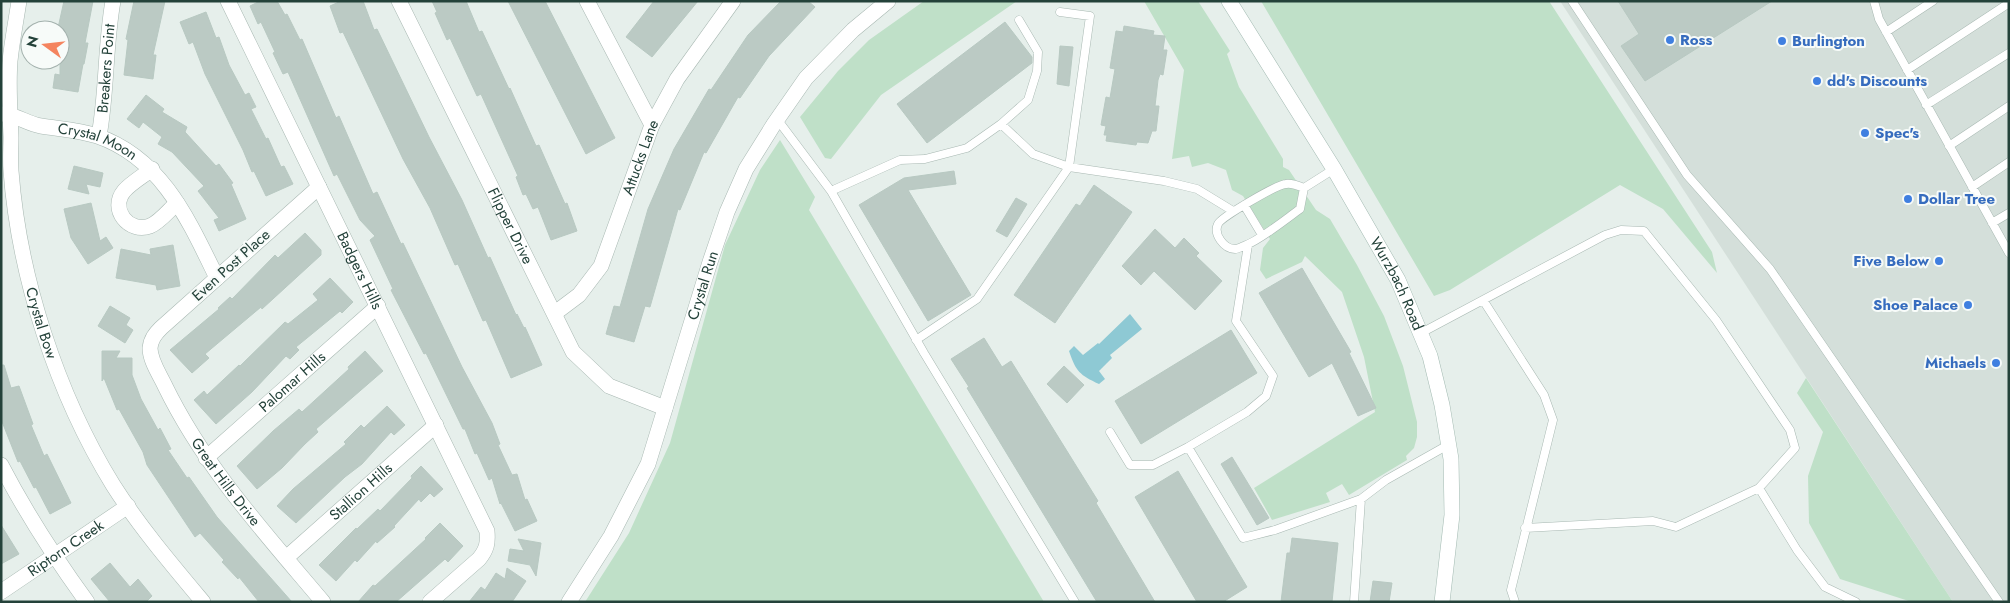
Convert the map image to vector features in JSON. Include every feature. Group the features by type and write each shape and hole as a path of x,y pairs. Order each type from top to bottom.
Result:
{"street":[{"name":"Crystal Bow","path":"19,1 8,30 10,62 6,138 20,243 38,316 63,385 113,485 177,571 203,602"},
{"name":"Breakers Point","path":"99,136 103,114 105,69 113,1"},
{"name":"Badgers Hills","path":"228,1 487,530 488,541 486,550 479,559 430,602"},
{"name":"Flipper Drive","path":"399,1 573,352 609,386 665,408"},
{"path":"586,1 652,125"},
{"name":"Attucks Lane","path":"555,313 578,294 601,266 652,125 677,79 733,1"},
{"name":"Crystal Run","path":"569,602 612,536 648,464 710,262 727,212 746,169 777,119 806,78 853,30 888,1"},
{"name":"Wurzbach Road","path":"1229,1 1334,169 1398,280 1430,356 1442,405 1451,459 1452,515 1442,602"},
{"name":"Crystal Moon","path":"6,114 39,126 66,128 99,136 126,150 152,169 187,218 217,278"},
{"name":"Crystal Moon","path":"6,138 39,126"},
{"name":"Crystal Moon","path":"152,169 124,191 120,199 121,217 134,227 151,226 177,203"},
{"name":"Even Post Place","path":"150,347 152,338 160,328 319,187"},
{"name":"Palomar Hills","path":"206,458 378,306"},
{"name":"Great Hills Drive","path":"150,347 151,357 176,408 206,458 236,499 323,602"},
{"name":"Stallion Hills","path":"286,558 436,425"},
{"path":"1,465 23,508 87,602"},
{"name":"Riptorn Creek","path":"1,592 128,506"}],"lane":[{"path":"1572,1 1687,175 1770,269 1999,602"},
{"path":"1874,1 1879,19 2009,253"},
{"path":"1886,32 1933,1"},
{"path":"1907,70 2009,3"},
{"path":"916,340 977,299 1069,166 1090,16 1060,12"},
{"path":"831,191 900,160 926,159 967,148 1001,124 1028,100 1037,71 1038,52 1019,20"},
{"path":"1926,105 2009,53"},
{"path":"1949,146 2009,106"},
{"path":"777,119 831,191 916,340 1075,602"},
{"path":"1001,124 1034,154 1069,166 1164,181 1197,189 1233,211"},
{"path":"1972,187 2009,162"},
{"path":"1304,188 1300,209 1248,244 1234,249 1226,246 1217,234 1216,226 1220,220 1233,211 1285,184 1304,188 1334,169"},
{"path":"1244,205 1262,235"},
{"path":"1992,223 2009,213"},
{"path":"1421,333 1605,235 1621,230 1644,231 1716,320 1790,430 1795,448 1759,488 1676,527 1653,521 1525,528"},
{"path":"1110,432 1130,465 1153,465 1188,447 1247,412 1266,396 1273,376 1236,322 1248,244"},
{"path":"1483,300 1544,395 1553,420 1511,590 1515,602"},
{"path":"1188,447 1243,538 1275,530 1360,499 1386,480 1448,445"},
{"path":"1759,488 1797,550 1825,587 1856,602"},
{"path":"1354,602 1360,499"}],"shaded area":[{"path":"1560,1 2009,1 2009,602 1953,602"}],"green space":[{"path":"924,1 1017,1 881,95 831,159 825,158 800,117 838,71 869,40"},
{"path":"1144,1 1198,1 1230,51 1227,54 1239,87 1283,159 1283,167 1289,170 1316,210 1330,219 1384,316 1403,366 1417,422 1417,437 1414,448 1406,456 1407,460 1349,495 1342,484 1326,493 1330,502 1272,520 1254,488 1375,412 1364,357 1342,292 1305,256 1302,262 1266,279 1260,270 1263,248 1270,239 1243,196 1232,190 1226,170 1208,163 1192,167 1189,156 1172,159 1184,70"},
{"path":"1261,1 1549,1 1712,252 1717,273 1663,209 1620,185 1450,290 1434,296"},
{"path":"780,140 815,197 809,210 1044,602 585,602 629,533 670,443 725,245 760,170"},
{"path":"1806,378 1953,602 1912,602 1840,579 1809,523 1808,476 1823,432 1797,393"}],"water":[{"path":"1130,314 1142,329 1110,355 1112,358 1099,371 1105,379 1099,384 1087,378 1074,364 1069,351 1074,346 1083,355 1099,344"}],"building":[{"path":"64,1 93,1 85,43 88,43 78,92 53,88 55,74 60,75 60,70 70,70 70,20 60,20"},
{"path":"134,1 165,1 153,55 156,55 153,79 124,75 128,40 126,39"},
{"path":"260,1 277,1 285,15 287,14 300,40 302,39 336,118 339,116 373,194 377,192 401,244 403,243 462,367 492,423 500,444 498,445 512,475 517,474 525,500 527,499 537,521 515,531 500,504 492,478 489,480 477,453 475,454 465,429 463,429 426,353 424,354 391,290 393,289 370,240 375,236 360,220 337,174 334,176 288,72 283,74 261,22 258,24 250,6"},
{"path":"341,1 363,1 374,30 377,29 542,365 511,378 486,320 483,321 458,264 455,265 430,208 403,159 343,32 340,33 330,6"},
{"path":"432,1 466,1 479,32 482,31 510,88 536,146 539,145 565,204 567,203 577,231 551,240 538,207 533,209 526,194 523,195 516,177 518,176 481,94 477,96 450,38 447,40 435,13 437,12"},
{"path":"508,1 545,1 615,138 586,154"},
{"path":"654,1 698,1 652,57 626,37"},
{"path":"781,1 808,1 815,7 769,56 740,98 738,97 706,153 704,152 680,210 678,209 650,307 645,306 634,342 606,334 614,306 620,307 648,209 674,149 709,89 711,90 748,35"},
{"name":"Ross","path":"1618,1 1772,1 1645,81 1621,46 1639,34"},
{"path":"206,12 216,38 219,37 229,65 245,95 249,93 256,107 251,109 266,139 268,138 281,167 284,166 293,184 266,196 254,171 252,172 205,74 193,42 189,44 180,22"},
{"path":"1005,22 1032,57 1032,63 927,143 897,104"},
{"path":"1124,26 1154,31 1153,35 1165,36 1163,50 1167,50 1163,75 1160,74 1158,80 1155,106 1159,106 1156,131 1152,131 1148,143 1137,142 1136,145 1106,141 1107,135 1104,135 1106,126 1101,125 1106,97 1110,98 1115,69 1110,68 1116,31 1123,32"},
{"path":"1060,46 1073,47 1069,86 1057,84"},
{"path":"146,95 164,109 162,112 187,127 185,132 216,166 219,164 233,183 231,184 246,219 219,231 214,220 219,218 198,191 204,186 172,152 158,144 162,137 143,122 139,128 127,119"},
{"path":"74,166 103,173 100,187 86,184 89,194 68,189"},
{"path":"954,171 956,184 908,190 971,295 928,321 859,205 904,178"},
{"path":"1094,185 1132,212 1055,323 1014,295 1076,204 1080,206"},
{"path":"1016,198 1027,204 1007,237 996,231"},
{"path":"91,203 100,241 106,237 113,248 88,264 71,238 64,209"},
{"path":"1155,229 1175,248 1184,238 1199,253 1196,256 1222,281 1195,310 1154,271 1141,285 1122,266"},
{"path":"305,233 321,250 321,255 262,309 261,307 205,354 209,358 192,373 170,350 219,309 230,297 232,299 275,255 278,258"},
{"path":"173,245 180,286 157,290 156,285 116,278 121,249 151,255 150,249"},
{"path":"1302,268 1351,352 1349,353 1376,408 1358,416 1332,363 1309,377 1259,293"},
{"path":"330,278 353,302 342,313 340,311 296,347 299,350 290,359 286,356 252,392 216,424 194,400 204,391 207,395 285,322 288,324 318,300 313,294"},
{"path":"110,306 130,318 126,325 133,330 125,343 98,326"},
{"path":"1231,330 1257,373 1141,444 1115,401"},
{"path":"984,338 1002,367 1011,361 1098,501 1096,503 1155,602 1097,602 951,359"},
{"path":"102,351 120,351 116,358 132,358 132,375 141,399 158,430 160,428 171,449 168,450 217,517 292,602 259,602 239,577 238,579 222,562 224,560 200,533 195,537 147,465 143,452 119,409 117,410 104,378 102,381"},
{"path":"365,351 383,371 316,429 318,432 282,468 257,489 237,466 299,409 302,412 349,369 348,367"},
{"path":"1,365 4,365 11,388 19,386 33,424 31,425 44,456 47,454 71,503 50,514 20,461 18,462 1,419"},
{"path":"1064,366 1084,385 1067,403 1047,384"},
{"path":"387,406 405,425 394,435 391,432 362,464 345,477 296,523 277,506 293,489 346,444 344,442 361,425 364,428"},
{"path":"1232,457 1269,518 1257,525 1221,464"},
{"path":"421,466 443,489 434,497 430,493 421,502 419,499 395,527 377,543 376,541 357,562 355,560 336,581 319,565 356,528 378,509 380,511"},
{"path":"1178,471 1247,587 1223,602 1197,602 1135,497"},
{"path":"440,523 463,546 448,562 445,559 396,602 358,602 373,585 375,586 426,539"},
{"path":"1,525 19,554 1,564"},
{"path":"1292,538 1338,543 1332,602 1281,602 1287,553 1290,553"},
{"path":"518,539 541,543 536,576 530,565 508,561 510,549 524,551"},
{"path":"110,563 130,587 138,579 152,596 146,602 110,602 91,579"},
{"path":"507,568 526,581 512,602 469,602 481,587 485,590 496,573 505,579"},
{"path":"1373,581 1392,583 1389,602 1370,602"}],"place":[{"name":"Ross","path":"1670,40"},
{"name":"Burlington","path":"1782,41"},
{"name":"dd's Discounts","path":"1817,81"},
{"name":"Spec's","path":"1865,133"},
{"name":"Dollar Tree","path":"1908,199"},
{"name":"Five Below","path":"1939,261"},
{"name":"Shoe Palace","path":"1968,305"},
{"name":"Michaels","path":"1996,363"}]}
